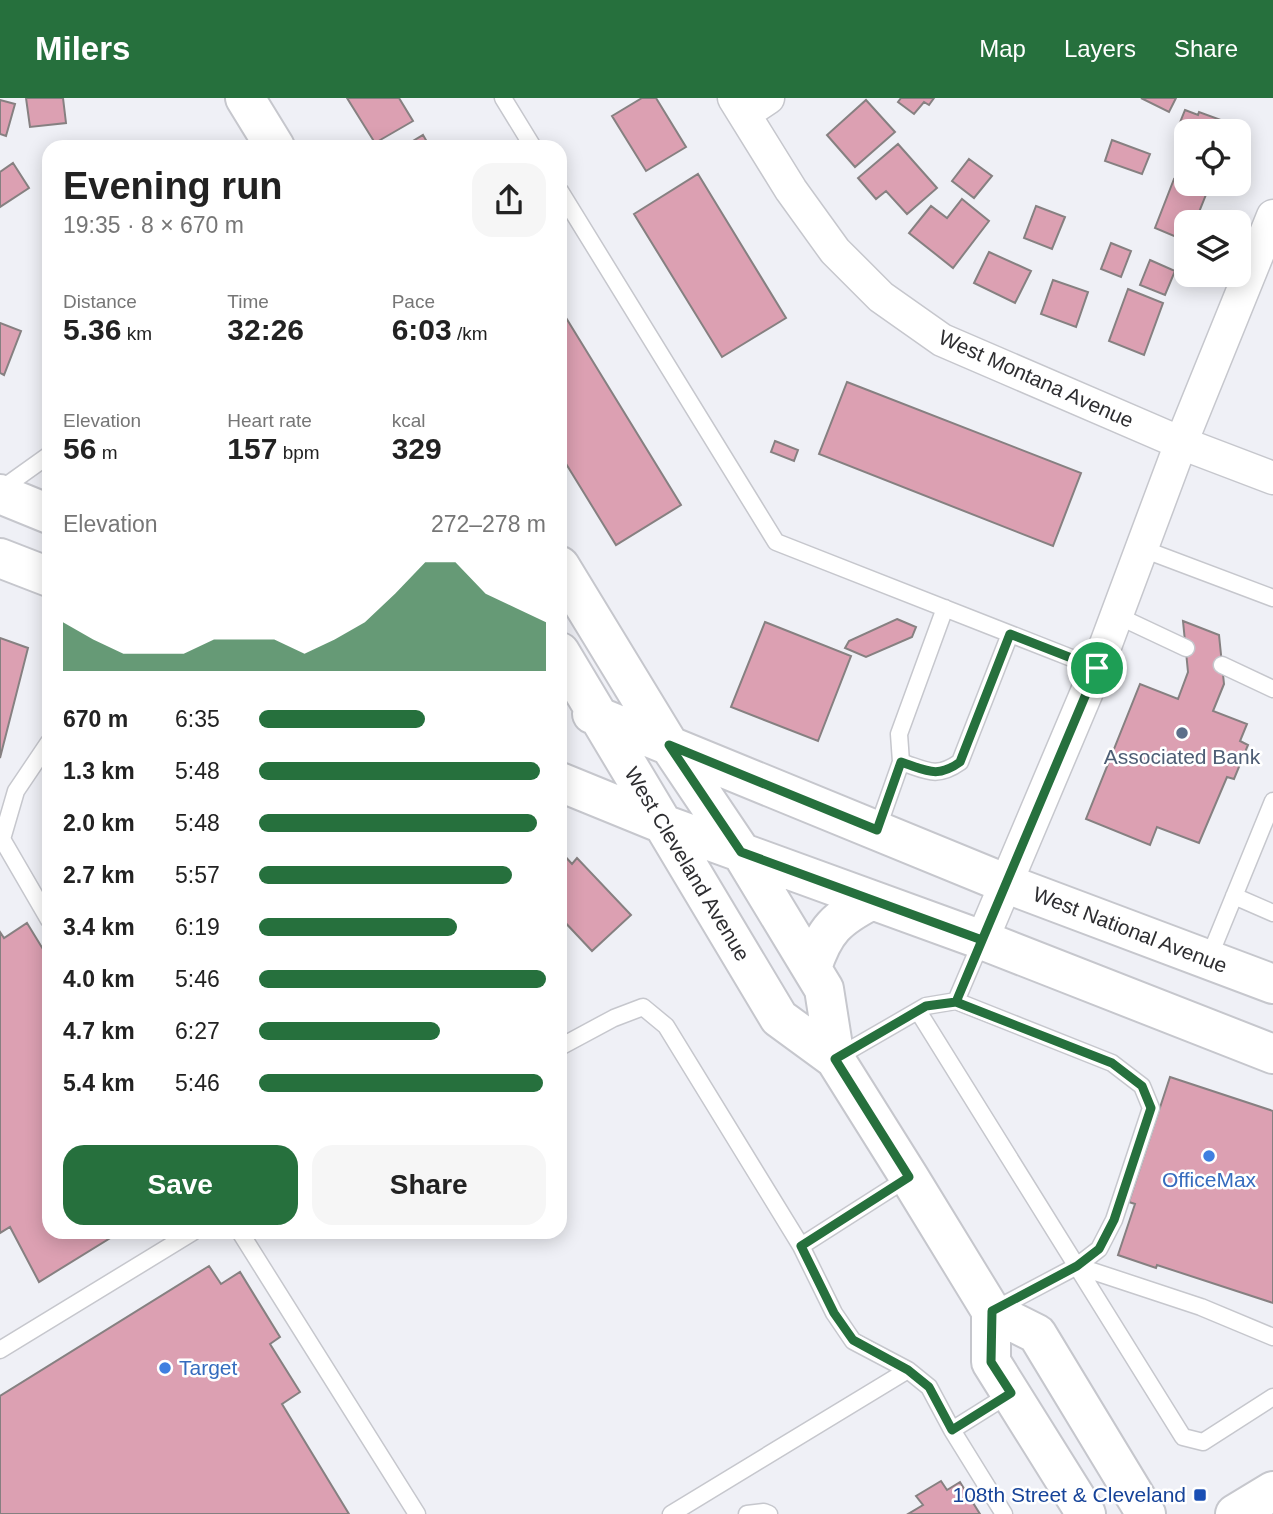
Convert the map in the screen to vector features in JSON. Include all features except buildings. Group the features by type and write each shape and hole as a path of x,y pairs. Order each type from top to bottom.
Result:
{"main road":[{"path":"245,98 271,140"},
{"path":"0,492 42,511"},
{"path":"0,558 42,574"},
{"name":"West Cleveland Avenue","path":"567,577 669,745 741,852 824,989 835,1059"},
{"name":"West Cleveland Avenue","path":"567,663 779,1018 835,1059 992,1311"},
{"name":"West National Avenue","path":"567,705 1007,884 1273,984"},
{"path":"567,785 663,824 982,940 1273,1054"},
{"path":"812,968 819,946 828,931 848,912 872,900"},
{"path":"1086,1514 991,1362 992,1311 1037,1334 1146,1514"},
{"path":"1236,1514 1273,1492"}],"street":[{"name":"West Montana Avenue","path":"749,103 791,190 835,251 881,297 942,340 1181,443 1273,478"},
{"path":"982,940 1118,616 1181,443 1273,216"}],"lane":[{"path":"503,98 529,140"},
{"path":"567,202 776,542 1097,668"},
{"path":"0,492 42,460"},
{"path":"1143,549 1273,598"},
{"path":"877,830 901,762 900,734 945,608"},
{"path":"1118,616 1186,648"},
{"path":"901,762 936,774 960,762 1010,634"},
{"path":"1222,665 1273,689"},
{"path":"42,752 16,791 2,839 42,908"},
{"path":"1208,960 1273,801"},
{"path":"1234,896 1273,913"},
{"path":"956,1002 982,940"},
{"path":"835,1059 926,1006 956,1002 1112,1063 1142,1086 1151,1108 1114,1220 1099,1249 1077,1266 992,1311"},
{"path":"567,1043 614,1018 643,1007 666,1026 801,1246 834,1313 853,1340 908,1370 929,1387 1004,1514"},
{"path":"918,1011 1183,1437 1203,1442 1273,1397"},
{"path":"801,1246 909,1177"},
{"path":"0,1350 182,1239"},
{"path":"248,1239 417,1514"},
{"path":"1077,1266 1201,1307 1273,1337"},
{"path":"671,1514 908,1370"},
{"path":"952,1430 1011,1393"},
{"path":"747,1514 769,1514"}],"place":[{"name":"Associated Bank","path":"1182,733"},
{"name":"OfficeMax","path":"1209,1156"},
{"name":"Target","path":"165,1368"},
{"name":"108th Street & Cleveland","path":"1200,1495"}],"route":[{"path":"1097,668 956,1002 926,1006 835,1059 909,1177 801,1246 834,1313 853,1340 908,1370 929,1387 952,1430 1011,1393 991,1362 992,1311 1077,1266 1099,1249 1114,1220 1151,1108 1142,1086 1112,1063 956,1002 982,940 741,852 669,745 877,830 901,762 936,774 960,762 1010,634 1097,668"}]}
